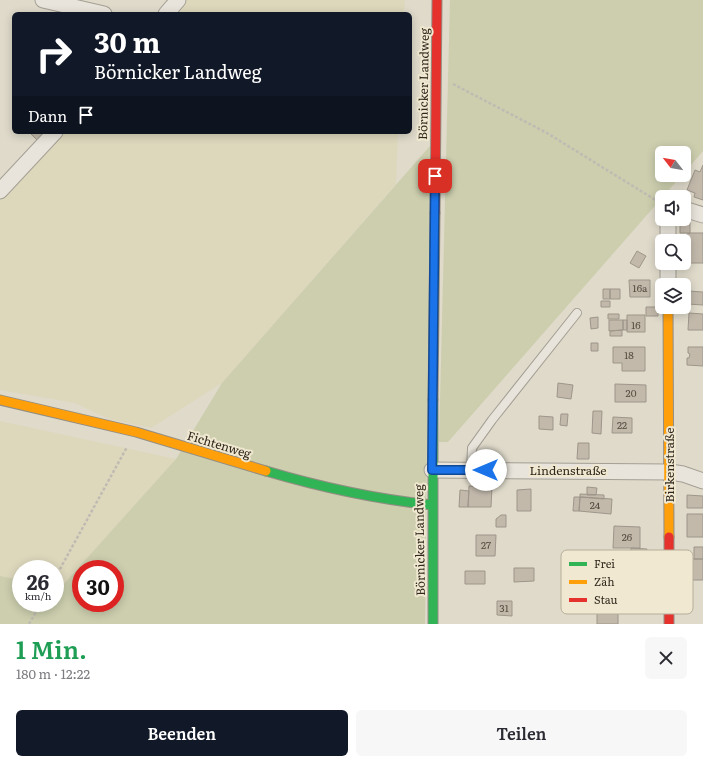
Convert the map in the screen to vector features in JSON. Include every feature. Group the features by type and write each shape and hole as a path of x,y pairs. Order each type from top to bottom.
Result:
{"street":[{"path":"43,0 95,12"},
{"path":"168,12 178,0"},
{"name":"Börnicker Landweg","path":"433,624 432,470 437,0"},
{"path":"1,188 53,134"},
{"path":"691,211 703,215"},
{"name":"Birkenstraße","path":"668,314 669,550"},
{"name":"Fichtenweg","path":"0,400 135,432 283,477 335,490 370,498 410,504 432,505"},
{"name":"Lindenstraße","path":"432,470 670,472 683,474 703,481"},
{"name":"Birkenstraße","path":"669,614 669,624"}],"lane":[{"path":"471,470 472,448 577,313"}],"path":[{"path":"436,82 450,82 546,133 655,200"},
{"path":"64,562 135,432"},
{"path":"29,624 36,612"}],"shaded area":[{"path":"186,0 405,0 404,12 175,12"},
{"path":"61,134 398,134 396,184 222,383 151,428 109,419 75,403 0,390 0,200"},
{"path":"0,421 176,459 85,560 72,560 72,575 64,584 64,560 12,560 12,578 0,576"}],"green space":[{"path":"450,0 703,0 703,151 691,165 691,146 655,146 655,182 676,182 669,190 655,190 655,206 448,442 439,442"},
{"path":"430,146 425,624 0,624 0,576 12,578 12,612 64,612 64,584 72,575 72,612 124,612 124,560 85,560 176,459 222,383"}],"building":[{"path":"31,134 42,134 37,140"},
{"path":"703,165 703,200 694,197 695,193 691,190 687,190 695,170 700,172"},
{"path":"680,226 690,226 690,233 680,233"},
{"path":"703,233 703,263 691,263 691,234 687,234"},
{"path":"637,251 646,256 639,268 630,263"},
{"path":"629,280 650,280 650,297 630,297"},
{"path":"603,289 610,289 610,299 603,299"},
{"path":"610,289 620,289 620,299 610,299"},
{"path":"691,291 703,292 703,305 691,304"},
{"path":"601,301 610,301 610,307 601,307"},
{"path":"646,307 655,307 655,314 658,314 658,316 646,316"},
{"path":"608,314 619,314 619,319 608,319"},
{"path":"689,314 703,314 703,330 688,330"},
{"path":"627,315 645,315 645,332 627,332"},
{"path":"598,317 598,328 591,329 590,318"},
{"path":"609,320 623,320 623,330 609,331"},
{"path":"623,320 627,320 627,330 623,330"},
{"path":"622,330 622,336 610,336 610,331"},
{"path":"591,343 598,343 598,351 591,351"},
{"path":"613,347 645,347 645,371 622,371 622,363 613,363"},
{"path":"688,347 703,347 703,366 687,365 687,358 689,358 690,354 688,353"},
{"path":"558,383 573,385 571,399 557,397"},
{"path":"615,384 646,385 646,402 615,402"},
{"path":"593,411 602,411 601,434 592,433"},
{"path":"561,414 568,414 567,426 560,425"},
{"path":"539,416 553,417 553,430 539,429"},
{"path":"613,417 632,418 632,433 612,433"},
{"path":"578,443 589,443 589,459 577,459"},
{"path":"469,486 492,487 491,507 468,507"},
{"path":"587,487 597,488 596,495 587,495"},
{"path":"531,489 531,511 517,511 517,490"},
{"path":"460,490 469,491 468,507 459,507"},
{"path":"580,494 604,495 604,499 580,497"},
{"path":"687,495 703,496 703,508 687,508"},
{"path":"574,497 580,497 579,511 573,511"},
{"path":"580,497 612,499 611,514 579,511"},
{"path":"687,514 703,514 703,537 687,537"},
{"path":"501,515 506,515 506,527 496,527 496,519"},
{"path":"614,526 640,527 640,548 613,548"},
{"path":"476,535 496,535 495,556 476,556"},
{"path":"694,547 703,547 703,559 694,559"},
{"path":"631,548 647,549 647,550 631,550"},
{"path":"693,559 703,559 703,580 693,580"},
{"path":"514,568 534,568 534,581 514,582"},
{"path":"465,571 485,571 485,584 465,584"},
{"path":"497,601 512,601 512,616 497,615"},
{"path":"597,614 618,614 618,624 597,624"}],"traffic: fast":[{"path":"433,400 433,624"},
{"path":"266,471 348,492 432,505"}],"traffic: slow":[{"path":"433,400 435,213"},
{"path":"668,314 669,537"},
{"path":"0,400 136,432 266,471"}],"traffic: jam":[{"path":"435,213 437,0"},
{"path":"669,537 669,550"},
{"path":"669,614 669,624"}],"route":[{"path":"435,176 432,470 486,470"}]}
